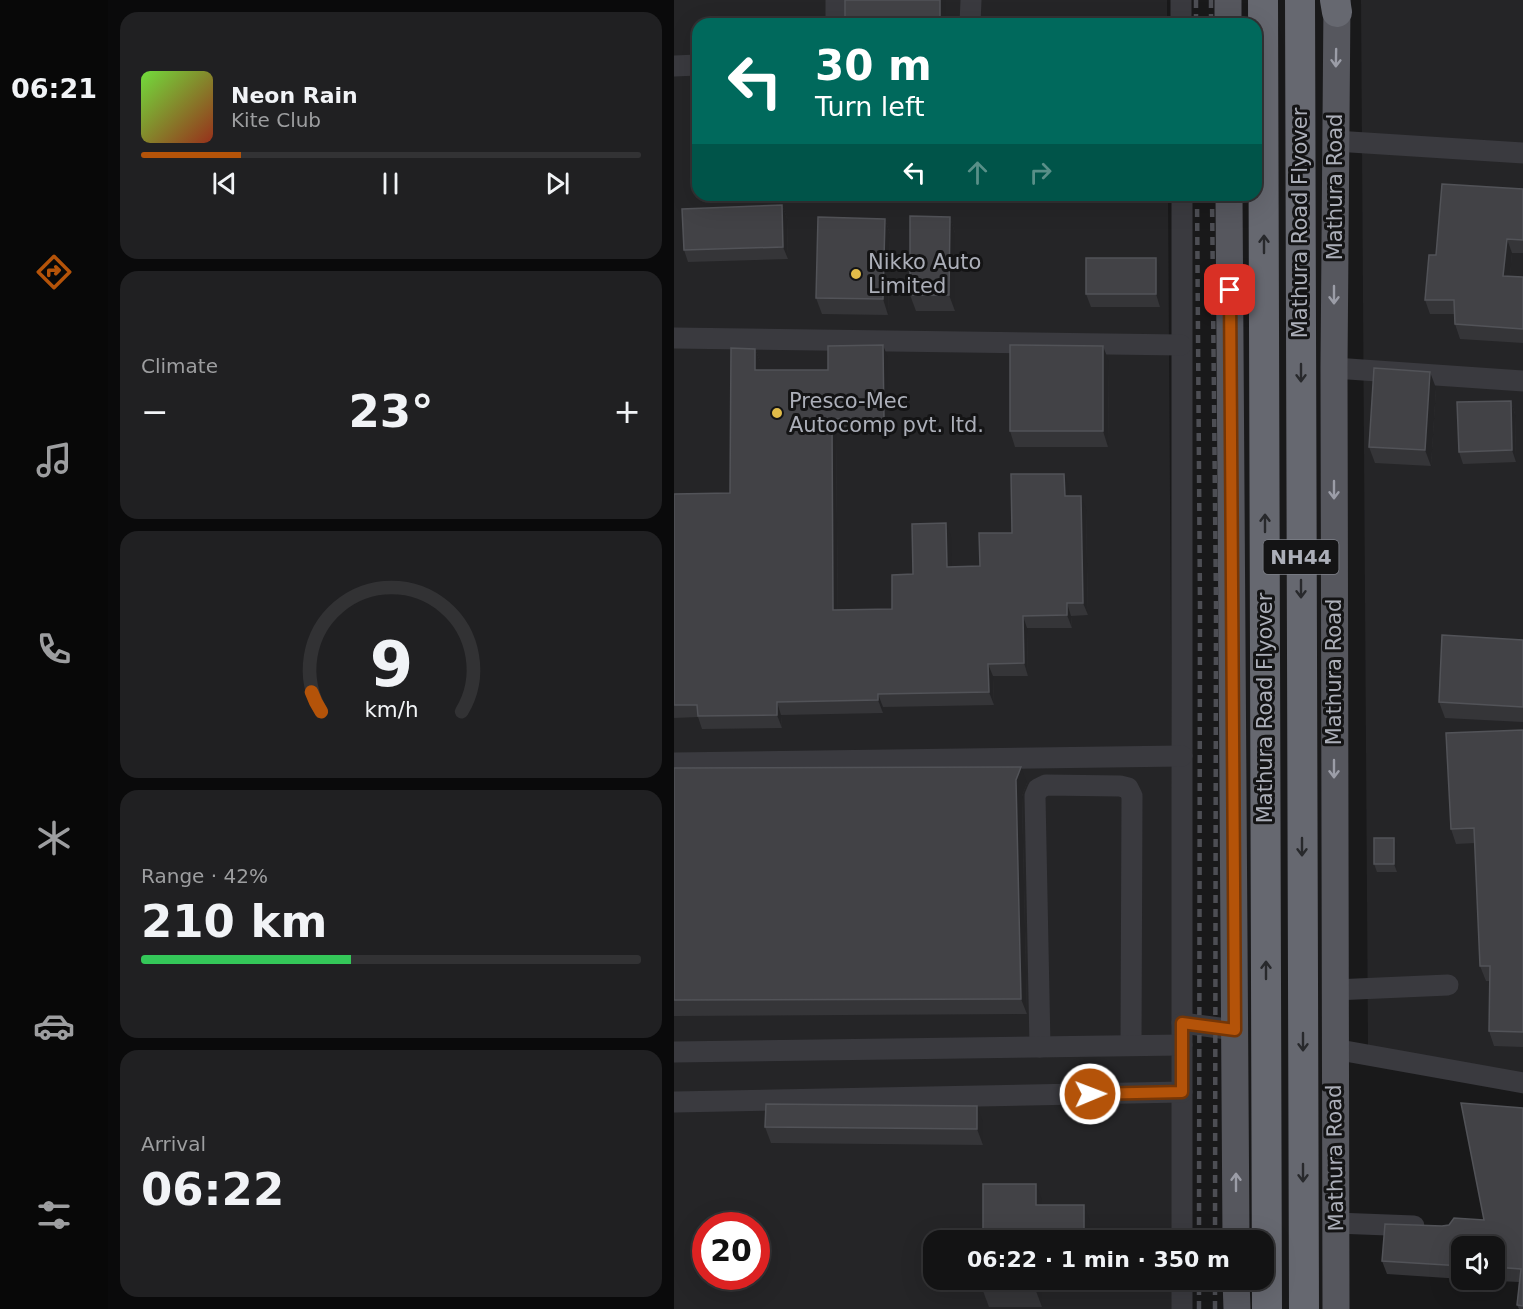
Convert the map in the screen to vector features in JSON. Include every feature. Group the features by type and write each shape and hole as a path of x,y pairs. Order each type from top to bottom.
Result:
{"highway":[{"name":"Mathura Road Flyover","path":"1263,0 1267,1309"},
{"name":"Mathura Road Flyover","path":"1300,0 1304,1309"}],"main road":[{"path":"1228,0 1228,18"},
{"name":"Mathura Road","path":"1336,4 1334,1050 1337,1309"},
{"path":"1229,201 1236,1230"},
{"path":"1236,1290 1237,1309"}],"street":[{"path":"836,0 836,18"},
{"path":"970,18 971,0"},
{"path":"1181,0 1181,18"},
{"path":"674,66 692,65"},
{"path":"1335,141 1523,153"},
{"path":"1181,201 1182,1230"},
{"path":"674,338 1181,345"},
{"path":"1334,368 1523,381"},
{"path":"674,763 1182,756"},
{"path":"1040,1047 1035,796 1038,789 1046,785 1120,786 1128,788 1132,796 1131,1045"},
{"path":"1334,990 1448,985"},
{"path":"1182,1023 1235,1030"},
{"path":"674,1052 1182,1045"},
{"path":"1334,1050 1523,1083"},
{"path":"675,1102 1182,1092"},
{"path":"1336,1224 1435,1227"},
{"path":"1182,1290 1182,1309"}],"shaded area":[{"path":"674,0 1167,0 1167,18 692,18 692,201 1168,201 1175,1230 923,1230 923,1290 1175,1290 1175,1309 674,1309"},
{"path":"1361,0 1523,0 1523,1075 1368,1046"}],"building":[{"path":"845,0 940,0 940,18 845,18"},
{"path":"1442,184 1523,189 1523,240 1507,239 1503,276 1523,277 1523,329 1455,324 1454,300 1425,300 1429,255 1436,255"},
{"path":"782,205 783,247 684,250 682,209"},
{"path":"910,216 950,217 949,295 910,295"},
{"name":"Nikko Auto Limited","path":"818,217 885,219 883,299 816,298"},
{"path":"1086,258 1156,258 1156,294 1086,294"},
{"path":"883,345 884,419 832,419 833,610 892,609 892,575 913,574 912,524 946,523 947,567 980,566 979,533 1012,533 1011,474 1064,474 1065,496 1081,496 1083,603 1067,603 1067,615 1023,616 1024,663 988,664 989,692 878,694 878,700 777,702 777,715 698,716 697,705 674,705 674,494 730,493 731,348 755,349 755,370 828,370 828,346"},
{"path":"1010,345 1103,346 1103,431 1010,431"},
{"path":"1374,368 1430,372 1425,450 1369,447"},
{"path":"1511,401 1512,450 1459,452 1457,402"},
{"path":"1442,635 1523,640 1523,707 1439,702"},
{"path":"1523,730 1523,1032 1489,1031 1490,966 1480,966 1474,828 1451,829 1446,733"},
{"path":"1021,767 1016,780 1021,999 674,1000 674,768"},
{"path":"1374,838 1394,838 1394,864 1374,864"},
{"path":"1461,1103 1523,1108 1523,1306 1517,1305 1521,1269 1505,1268 1505,1236 1451,1236 1451,1265 1382,1261 1385,1224 1442,1226 1449,1225 1454,1218 1484,1220"},
{"path":"766,1104 977,1106 977,1129 765,1127"},
{"path":"983,1184 1036,1184 1036,1205 1084,1205 1084,1230 983,1230"},
{"path":"983,1290 1036,1290 1036,1291"}],"railway":[{"path":"1196,0 1196,18"},
{"path":"1211,0 1211,18"},
{"path":"1197,201 1200,605 1199,1230"},
{"path":"1212,201 1216,605 1215,1230"},
{"path":"1199,1290 1199,1309"},
{"path":"1215,1290 1215,1309"}],"place":[{"name":"Nikko Auto Limited","path":"856,274"},
{"name":"Presco-Mec Autocomp pvt. ltd.","path":"777,413"}],"route":[{"path":"1090,1094 1182,1092 1182,1023 1235,1030 1230,290"}]}
